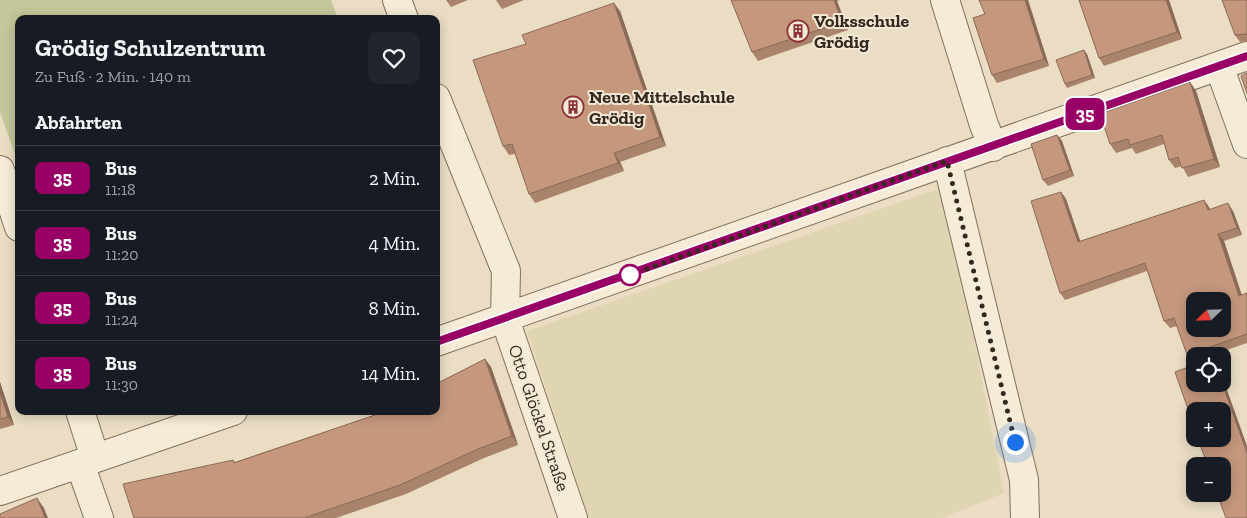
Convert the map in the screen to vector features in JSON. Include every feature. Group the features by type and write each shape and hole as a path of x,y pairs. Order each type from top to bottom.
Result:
{"street":[{"path":"397,0 403,15"},
{"path":"945,0 984,125 993,147"},
{"path":"440,341 506,319 1247,56"},
{"path":"1218,66 1247,144"},
{"name":"Otto Glöckel Straße","path":"440,108 506,271 506,319 573,518"},
{"path":"947,161 1024,480 1025,518"},
{"path":"0,170 15,215"},
{"path":"81,415 87,461 99,518"},
{"path":"0,491 221,415"}],"shaded area":[{"path":"944,187 1004,493 942,518 589,518 527,331"}],"green space":[{"path":"0,0 331,0 337,15 15,15 15,155 0,112"}],"building":[{"name":"Volksschule Grödig","path":"731,0 834,0 842,22 752,52"},
{"path":"979,0 1025,0 1044,59 992,75 973,18 985,14"},
{"path":"1079,0 1166,0 1177,32 1099,58"},
{"path":"1222,0 1247,0 1247,35 1235,35"},
{"name":"Neue Mittelschule Grödig","path":"614,3 660,137 614,153 618,163 529,194 512,144 503,146 473,60 526,44 522,35"},
{"path":"1084,50 1092,75 1065,84 1056,60"},
{"path":"1247,73 1247,93 1241,76"},
{"path":"1190,82 1214,159 1182,168 1178,157 1169,160 1162,135 1130,145 1128,139 1110,144 1100,114"},
{"path":"1057,135 1070,170 1043,180 1031,144"},
{"path":"1061,192 1078,242 1204,200 1208,210 1228,203 1237,228 1218,234 1239,296 1247,293 1247,334 1210,347 1186,347 1186,352 1174,318 1164,321 1145,263 1060,293 1031,201"},
{"path":"485,359 512,436 478,449 400,485 304,518 134,518 123,484 233,460 234,463 375,415 440,415 440,382"},
{"path":"1186,368 1186,392 1225,392 1229,402 1186,403 1175,372"},
{"path":"0,392 8,417 0,419"},
{"path":"1231,408 1247,453 1247,518 1226,518 1220,502 1231,502 1231,457 1205,457 1201,447 1231,447"},
{"path":"37,498 45,518 0,518 0,514"}],"bus line":[{"name":"35","path":"440,341 506,319 1247,56"}],"place":[{"name":"Volksschule Grödig","path":"798,31"},
{"name":"Neue Mittelschule Grödig","path":"573,107"}],"route":[{"path":"630,275 947,161 1015,442"}]}
